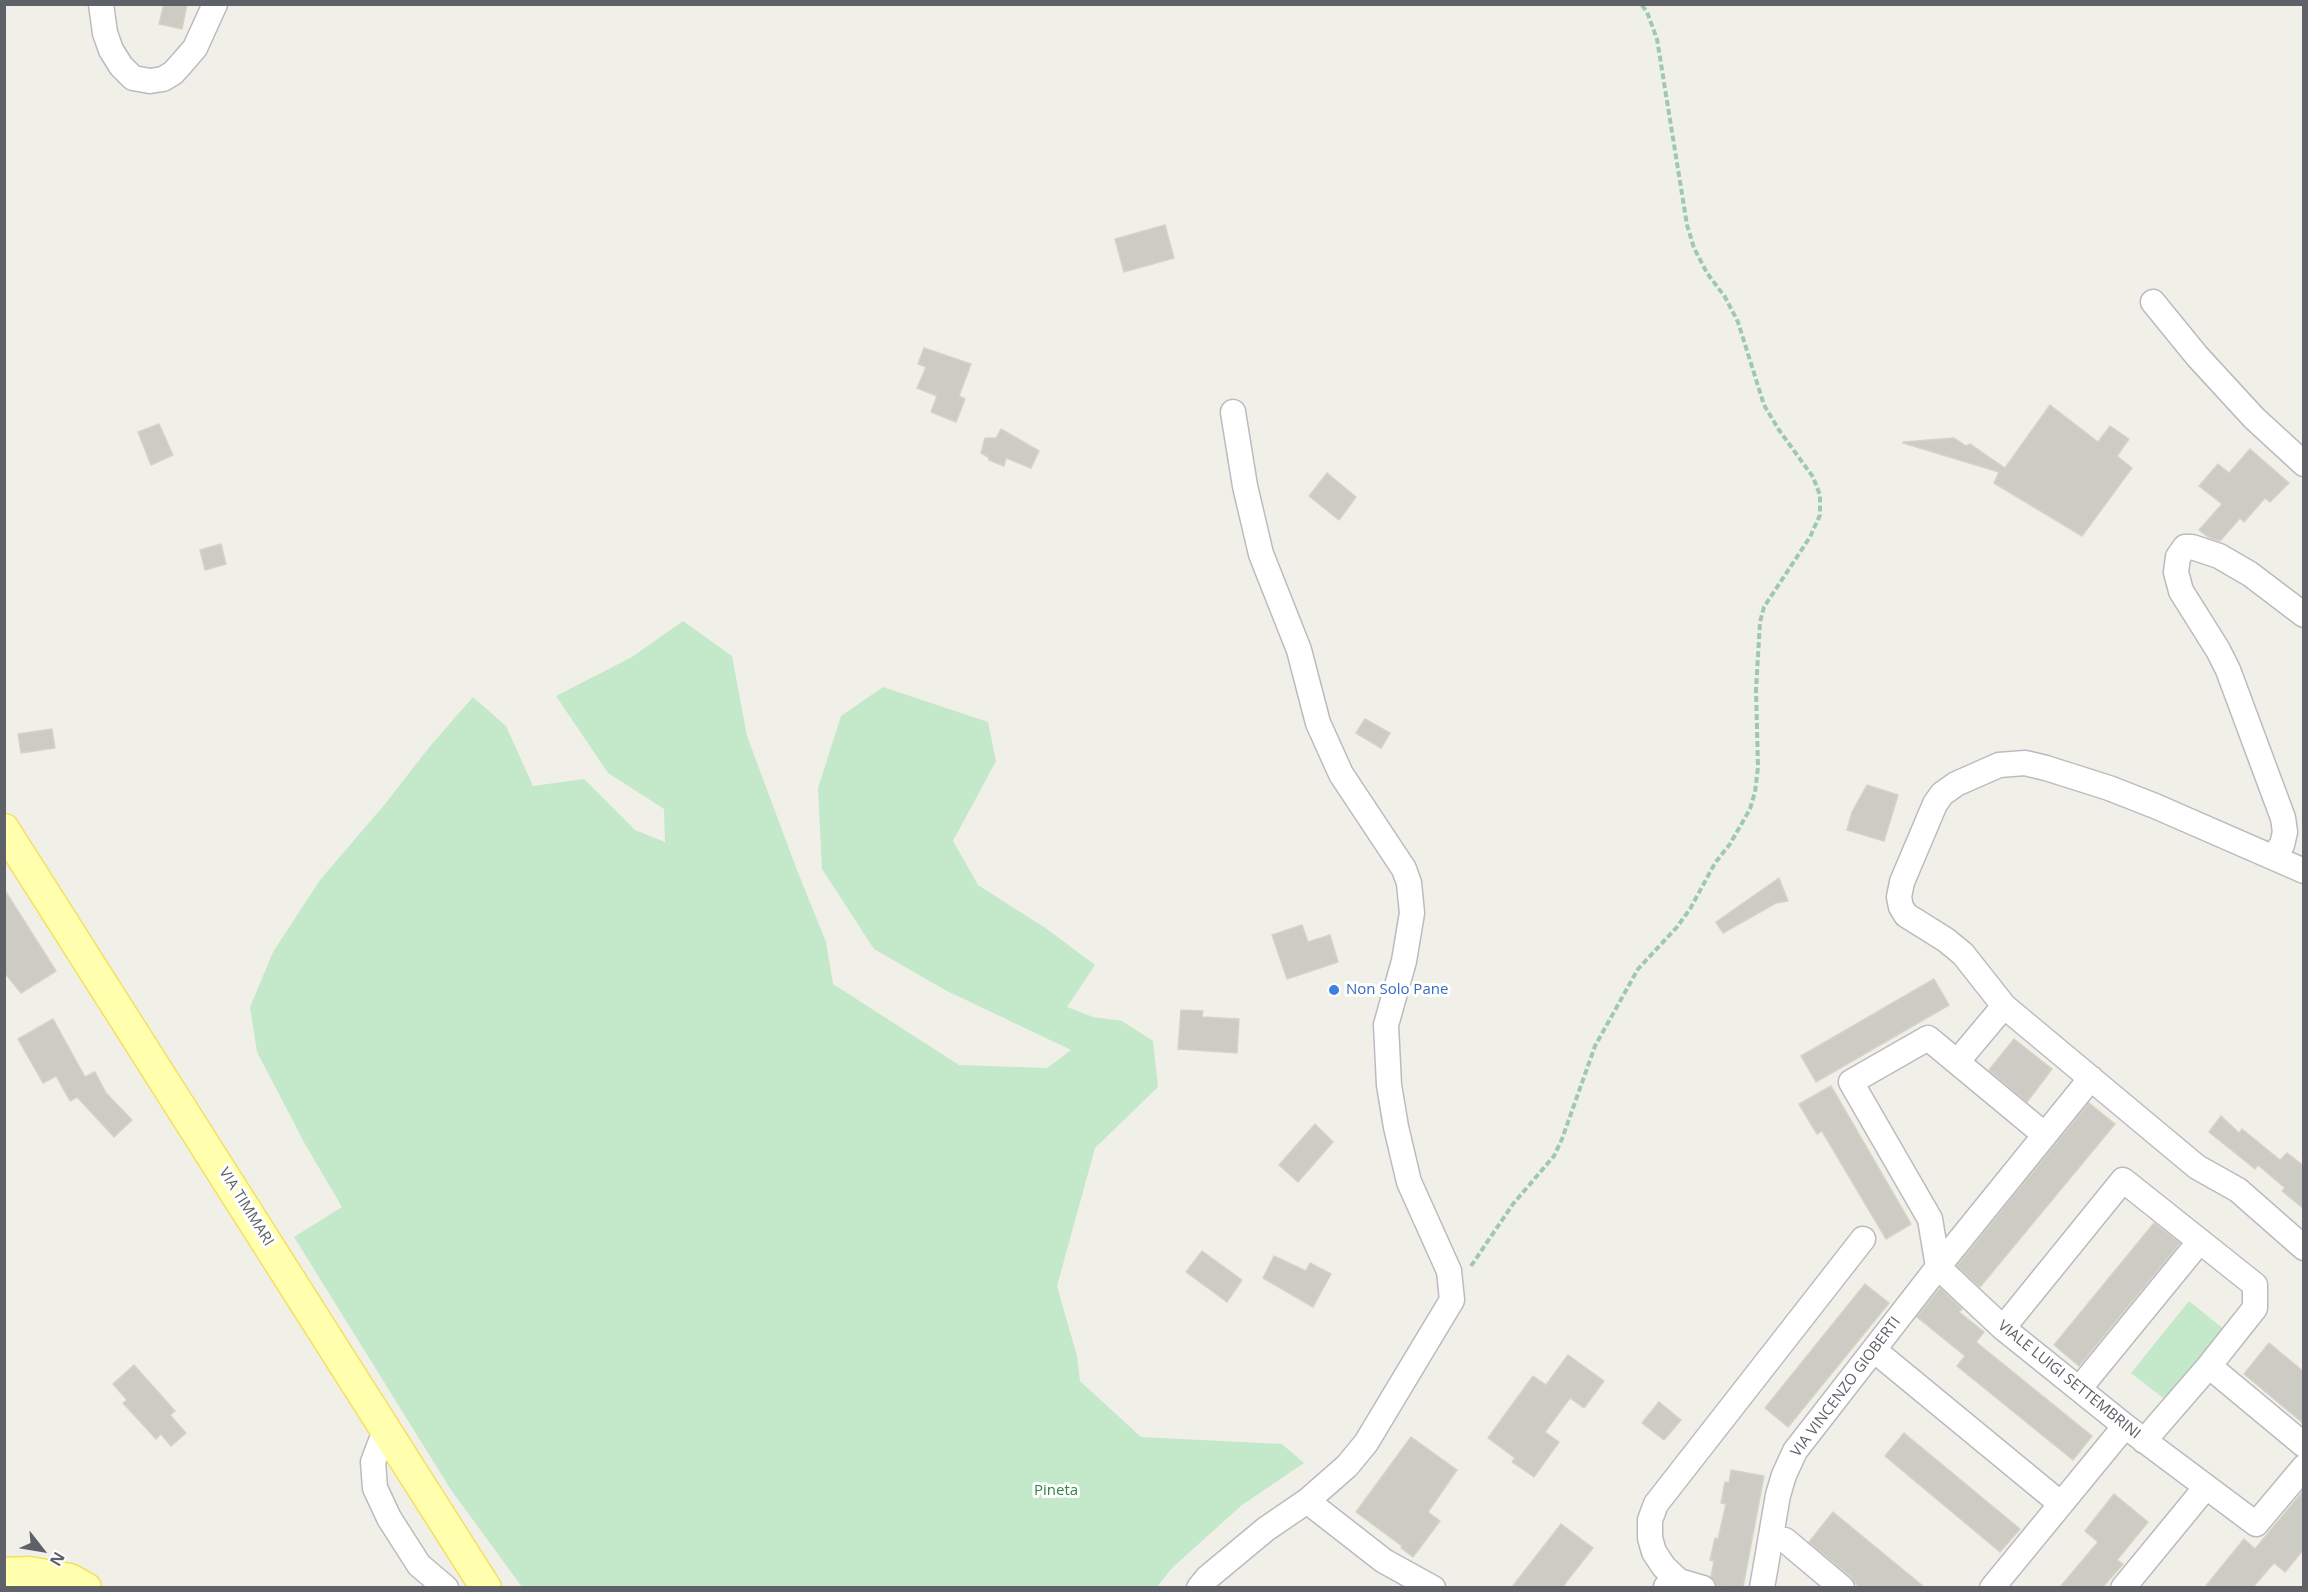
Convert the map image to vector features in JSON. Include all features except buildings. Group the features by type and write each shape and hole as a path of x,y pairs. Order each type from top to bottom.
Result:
{"main road":[{"name":"VIA TIMMARI","path":"4,829 486,1587"},
{"path":"4,1573 29,1572 70,1579 86,1587"}],"street":[{"path":"100,4 105,33 111,50 121,66 133,78 150,81 163,79 173,73 195,48 215,4"},
{"path":"2153,302 2237,400 2304,464"},
{"path":"1199,1587 1266,1529 1307,1501 1347,1466 1366,1443 1452,1300 1449,1272 1409,1182 1389,1085 1386,1025 1404,961 1412,913 1409,884 1404,869 1341,774 1318,723 1299,650 1261,554 1245,486 1233,412"},
{"path":"2272,857 2282,845 2285,832 2278,801 2228,670 2181,591 2176,572 2178,557 2186,548 2192,547 2219,556 2250,574 2304,615"},
{"path":"2304,871 2109,788 2025,763 1999,765 1956,784 1942,794 1927,819 1902,882 1899,897 1906,915 1946,940 1963,954 2004,1006 2197,1167 2238,1190 2304,1248"},
{"path":"1957,1062 2004,1006"},
{"path":"1938,1267 1930,1219 1851,1082 1928,1038 2045,1135"},
{"name":"VIA VINCENZO GIOBERTI","path":"1762,1587 1778,1495 1790,1460 1938,1267 2091,1078"},
{"path":"1992,1587 2061,1504 2209,1366 2255,1308 2255,1285 2123,1180 2003,1328"},
{"path":"1703,1587 1671,1584 1654,1552 1650,1538 1650,1520 1656,1504 1863,1239"},
{"path":"2079,1389 2200,1242"},
{"name":"VIALE LUIGI SETTEMBRINI","path":"1938,1267 2003,1328 2134,1434 2256,1524 2304,1467"},
{"path":"1874,1350 2061,1504"},
{"path":"2209,1366 2304,1445"},
{"path":"387,1431 373,1462 375,1488 389,1518 419,1565 446,1587"},
{"path":"2123,1587 2206,1487"},
{"path":"1307,1501 1384,1561 1433,1587"},
{"path":"1771,1538 1785,1540 1840,1587"}],"path":[{"path":"1452,1300 1494,1229 1513,1203 1554,1156 1595,1046 1638,969 1677,927 1690,909 1715,863 1730,844 1750,809 1755,792 1758,766 1756,690 1760,622 1764,607 1810,537 1820,515 1820,495 1813,477 1764,405 1738,322 1694,248 1685,213 1656,39 1647,12 1641,4"}],"green space":[{"name":"Pineta","path":"683,621 732,656 747,736 826,942 833,984 959,1065 1047,1068 1071,1050 945,990 874,949 822,869 818,788 841,716 883,687 988,722 996,761 953,841 978,885 1047,929 1095,965 1067,1007 1093,1017 1122,1021 1153,1041 1158,1087 1095,1148 1057,1286 1077,1356 1080,1381 1141,1437 1282,1444 1304,1463 1242,1505 1172,1568 1157,1587 522,1587 451,1490 294,1237 342,1207 305,1144 257,1052 250,1007 273,952 320,880 473,697 506,726 533,786 584,779 635,830 665,842 664,809 608,773 556,696 632,657"},
{"path":"2189,1301 2225,1330 2168,1402 2131,1373"}],"place":[{"name":"Non Solo Pane","path":"1334,990"}]}
